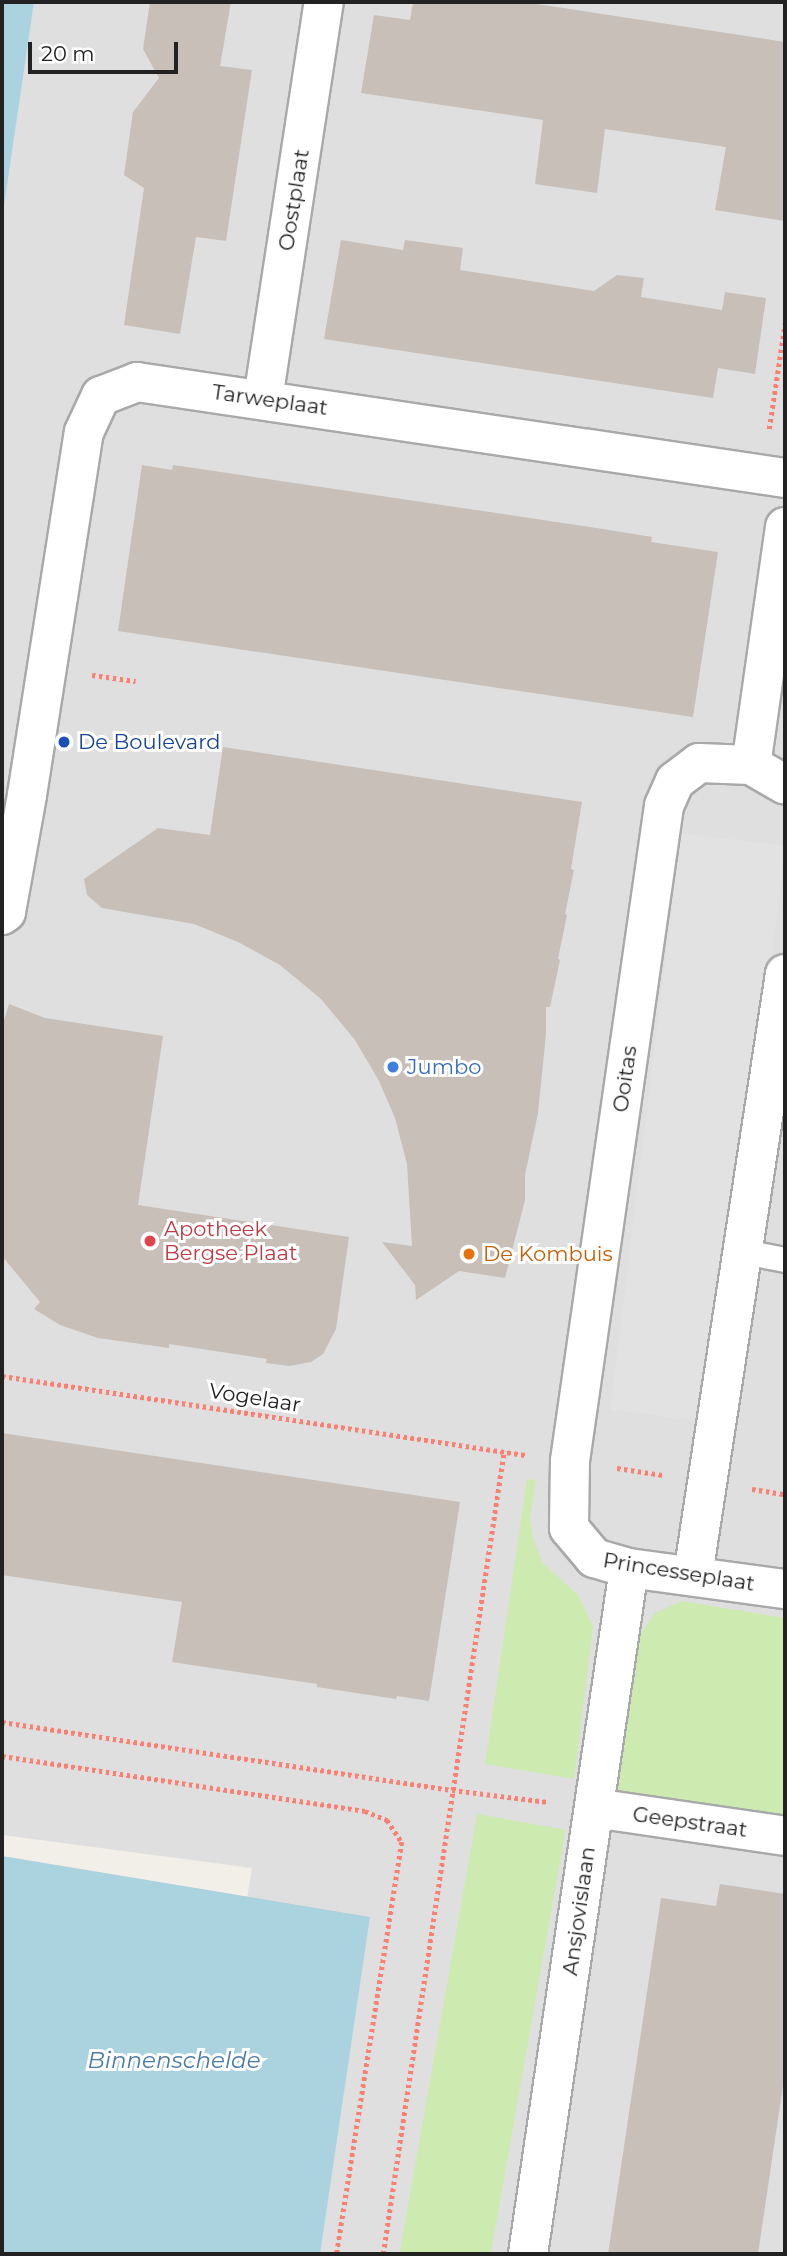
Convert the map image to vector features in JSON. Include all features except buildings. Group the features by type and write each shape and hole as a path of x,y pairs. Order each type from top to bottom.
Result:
{"street":[{"name":"Oostplaat","path":"263,398 324,2"},
{"name":"Tarweplaat","path":"15,793 36,737 84,432 101,396 137,382 263,398 774,476"},
{"path":"751,765 785,527"},
{"name":"Ooitas","path":"570,1461 664,806 675,781 699,763 751,765 785,785"},
{"path":"2,915 6,912 15,793"},
{"path":"693,1575 785,975"},
{"name":"Princesseplaat","path":"570,1461 569,1528 594,1558 629,1568 785,1589"},
{"name":"Ansjovislaan","path":"528,2254 629,1568"},
{"name":"Geepstraat","path":"594,1808 785,1836"}],"lane":[{"path":"744,1252 785,1260"}],"path":[{"path":"774,476 785,323"},
{"name":"Vogelaar","path":"2,1376 785,1494"},
{"path":"383,2254 505,1451"},
{"path":"2,1722 452,1790 594,1808"},
{"path":"2,1756 365,1811 387,1820 402,1842 337,2254"}],"shaded area":[{"path":"2,2 785,2 785,2254 188,2254 252,1868 2,1835"},
{"path":"681,833 785,846 714,1422 610,1410"}],"green space":[{"path":"527,1479 536,1480 530,1519 533,1538 542,1562 579,1596 593,1627 574,1779 485,1764"},
{"path":"682,1601 785,1618 785,1816 618,1791 640,1635 655,1613"},
{"path":"477,1814 566,1830 491,2254 400,2252"}],"water":[{"path":"2,2 34,2 2,219"},
{"name":"Binnenschelde","path":"2,1856 370,1917 320,2254 2,2254"}],"place":[{"name":"De Boulevard","path":"64,742"},
{"name":"Jumbo","path":"393,1067"},
{"name":"Apotheek Bergse Plaat","path":"150,1241"},
{"name":"De Kombuis","path":"469,1254"}]}
